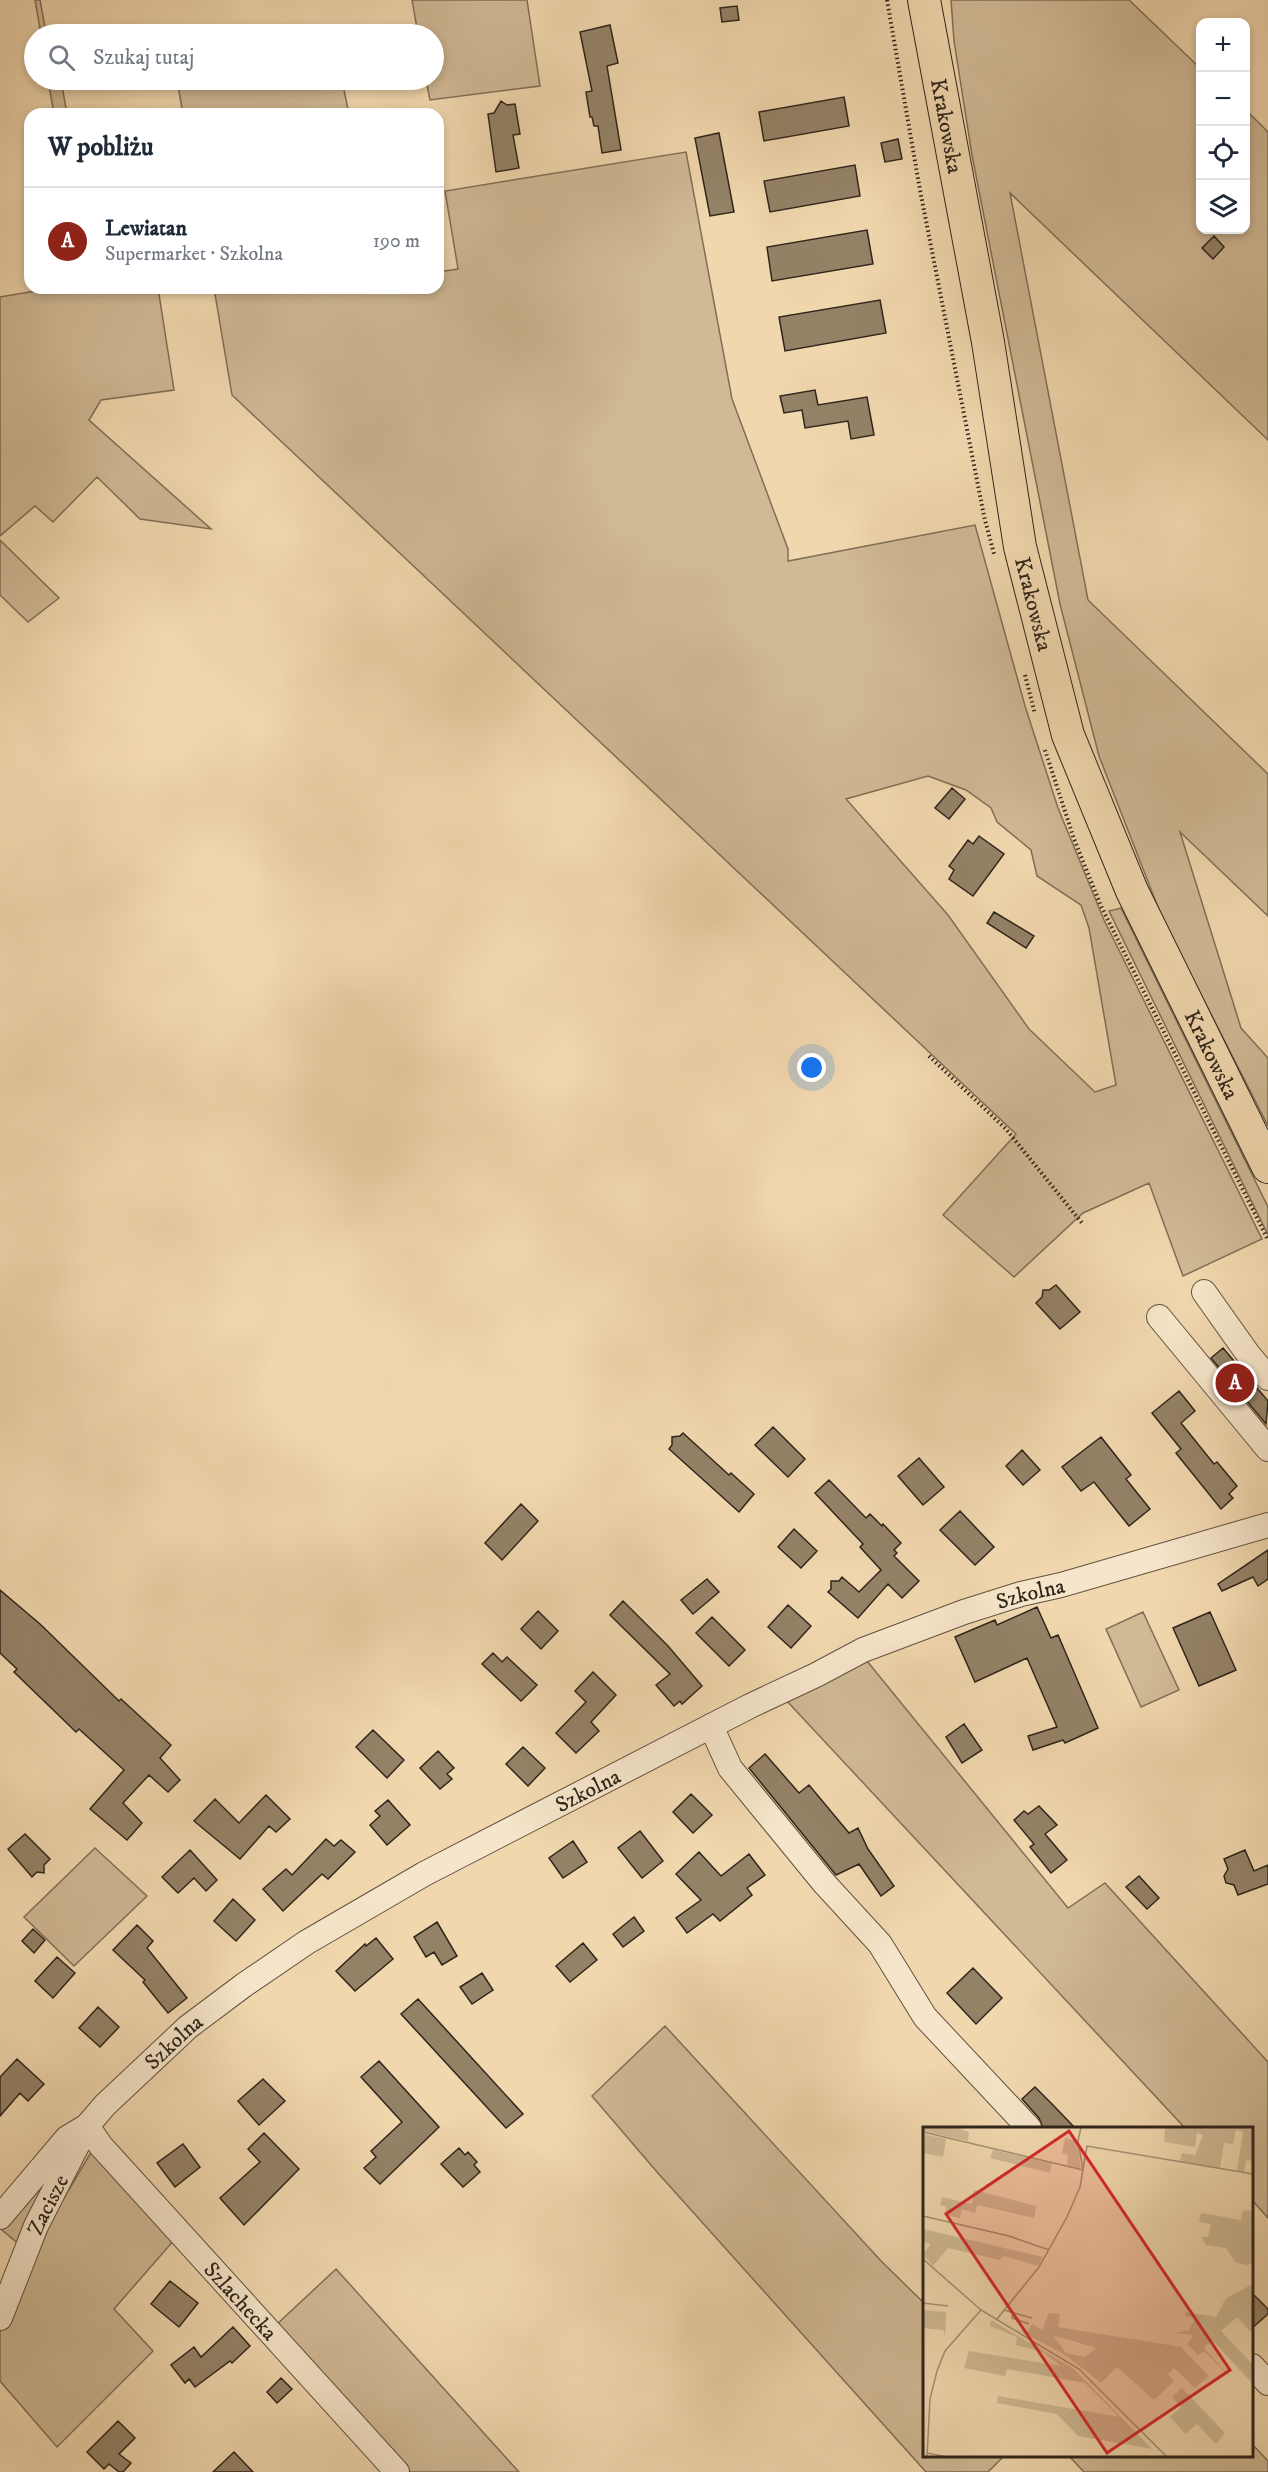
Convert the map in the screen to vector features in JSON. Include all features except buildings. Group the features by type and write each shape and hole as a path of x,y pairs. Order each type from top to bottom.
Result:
{"main road":[{"name":"Krakowska","path":"924,0 988,342 1020,547 1068,735 1131,891 1268,1167"}],"street":[{"path":"1204,1292 1268,1378"},
{"path":"1159,1317 1268,1448"},
{"name":"Szkolna","path":"0,2217 67,2138 87,2126 105,2105 188,2027 307,1942 424,1874 863,1650 964,1612 1268,1525"},
{"path":"711,1726 730,1768 824,1883 880,1944 925,2017 1028,2127"},
{"name":"Zacisze","path":"0,2318 36,2226 87,2126"},
{"name":"Szlachecka","path":"87,2126 109,2154 398,2472"},
{"path":"1253,2368 1268,2383"}],"path":[{"path":"929,1056 1006,1129 1082,1223"}],"shaded area":[{"path":"35,0 40,0 44,24 39,24"},
{"path":"412,0 527,0 540,86 430,100 428,90 444,90 444,24 416,24"},
{"path":"951,0 1129,0 1196,64 1196,234 1250,234 1250,114 1268,132 1268,440 1010,193 1088,600 1268,774 1268,916 1180,832 1241,1028 1268,1058 1268,1126 1163,920 1099,756 1060,604 972,155 954,41"},
{"path":"50,90 63,90 66,108 53,108"},
{"path":"179,90 344,90 348,108 182,108"},
{"path":"686,152 732,399 788,549 788,561 975,525 1025,706 1058,808 1104,920 1262,1239 1183,1276 1149,1183 1083,1213 1014,1277 943,1215 1016,1134 232,395 215,294 444,294 444,271 458,269 445,191","holes":["928,776 966,790 991,808 997,822 1031,850 1037,876 1081,905 1089,928 1116,1085 1095,1092 1029,1029 948,915 846,799"]},
{"path":"24,293 159,294 174,390 101,400 89,420 211,529 140,519 97,477 53,522 35,506 0,536 0,297"},
{"path":"0,540 59,598 28,622 0,595"},
{"path":"1121,908 1268,1207 1268,1235 1109,911"},
{"path":"1143,1612 1179,1690 1141,1707 1106,1629"},
{"path":"867,1661 1068,1908 1105,1883 1268,2062 1268,2218 1253,2201 1253,2127 1184,2127 785,1699"},
{"path":"95,1848 147,1896 74,1966 24,1917"},
{"path":"665,2026 882,2262 923,2302 923,2457 1003,2457 988,2472 926,2472 657,2172 592,2096"},
{"path":"93,2149 175,2239 114,2309 153,2351 57,2447 0,2381 0,2332 46,2228"},
{"path":"63,2156 21,2246 1,2229 50,2163"},
{"path":"336,2269 519,2472 410,2472 275,2326"},
{"path":"1253,2445 1268,2461 1268,2472 1084,2472 1070,2457 1253,2457"}],"place":[{"name":"Lewiatan","path":"1235,1383"}]}
